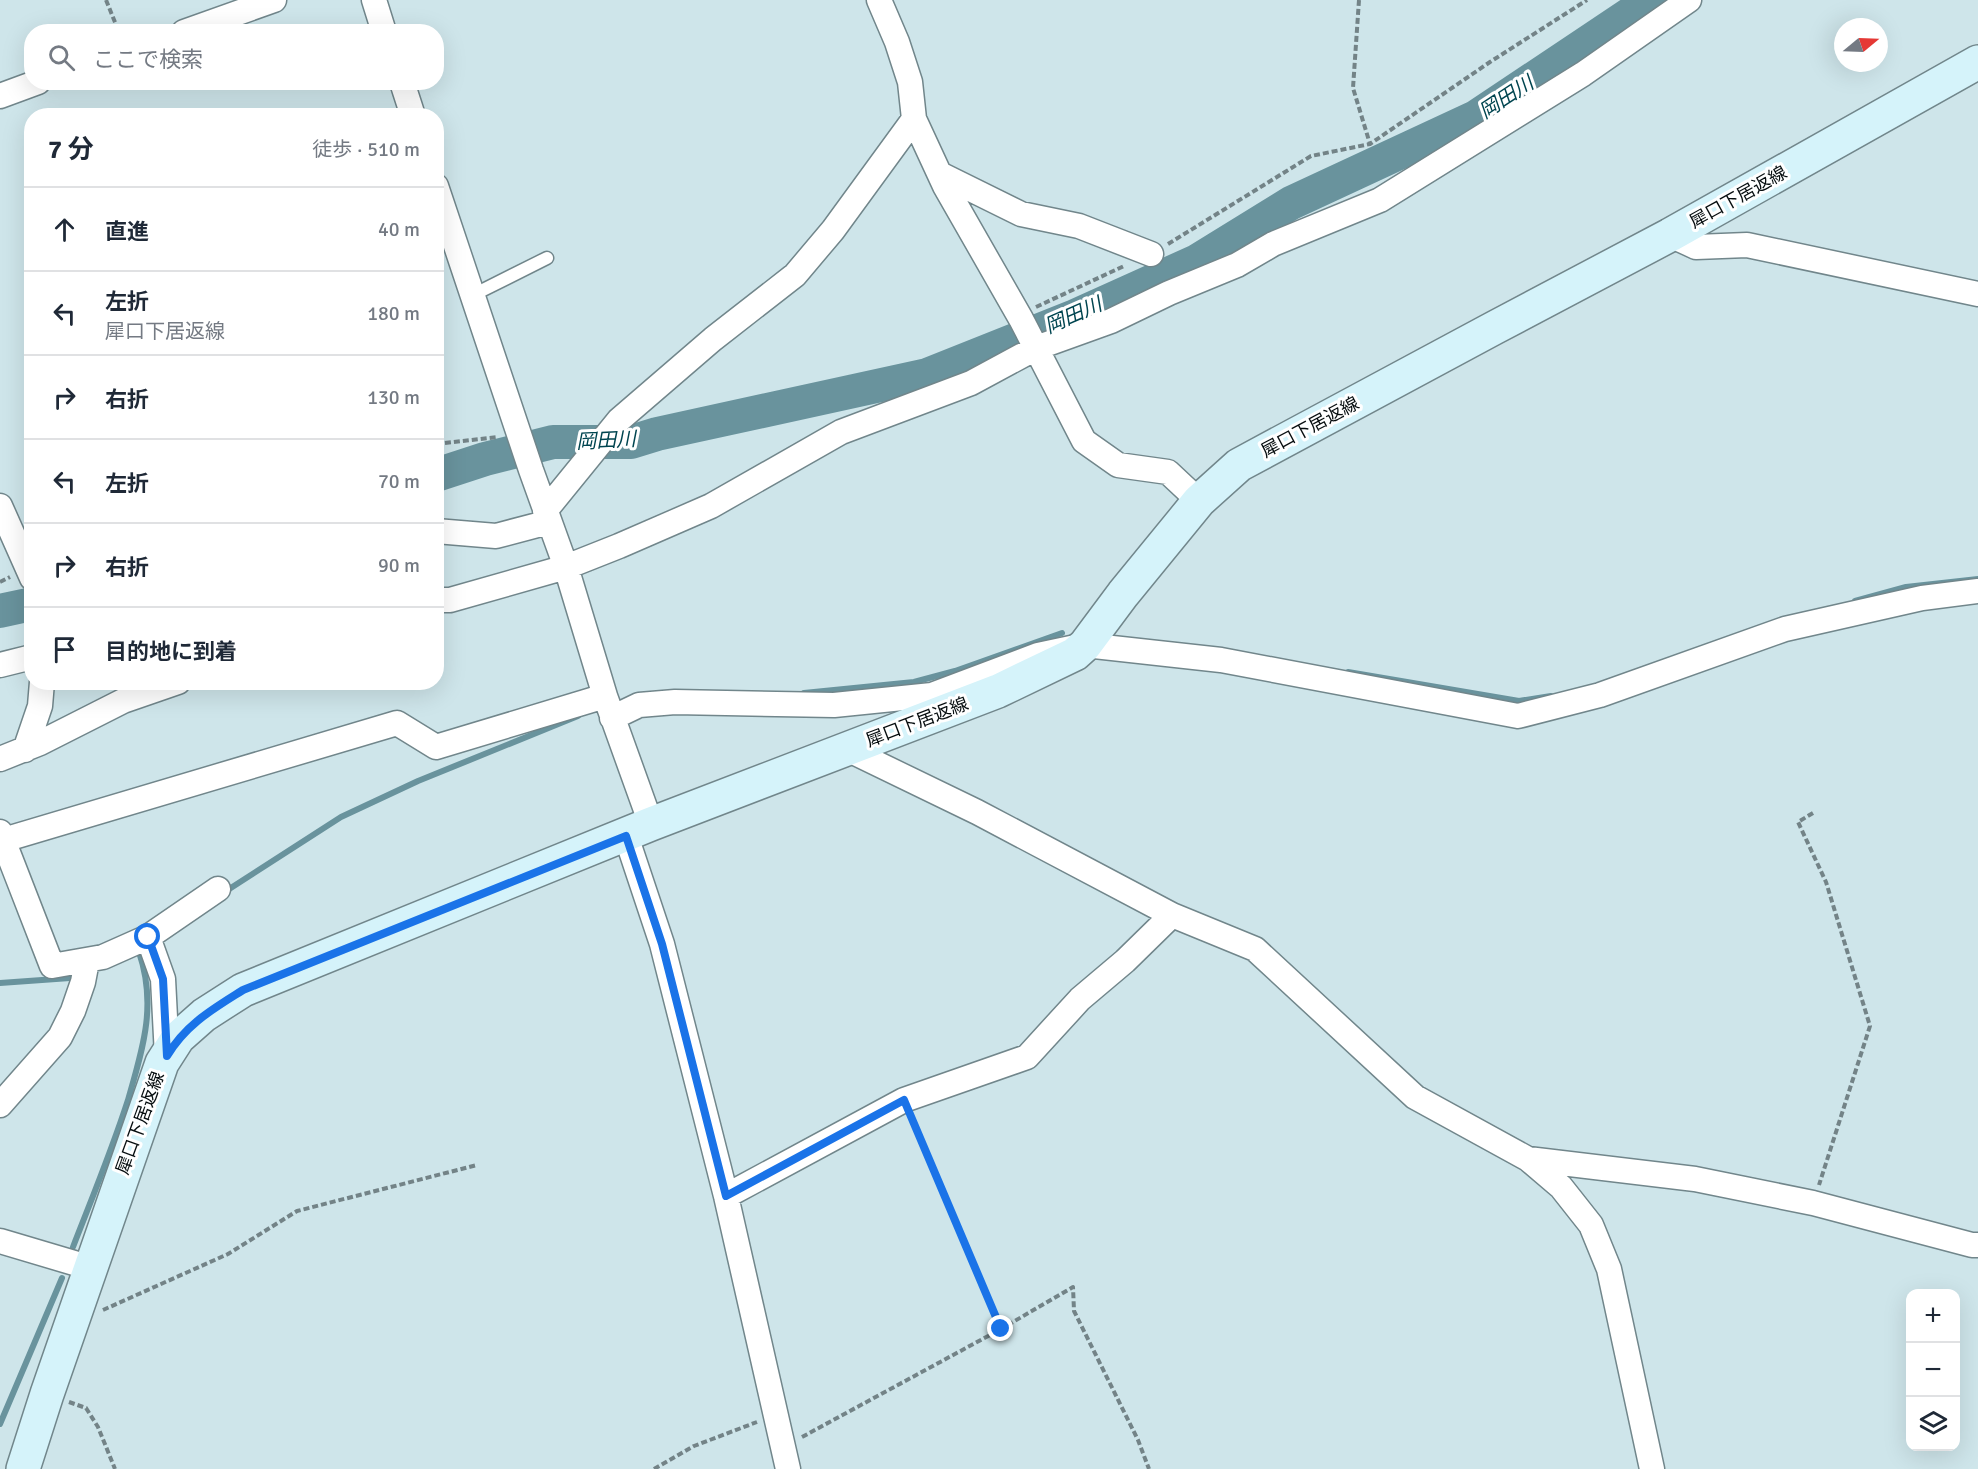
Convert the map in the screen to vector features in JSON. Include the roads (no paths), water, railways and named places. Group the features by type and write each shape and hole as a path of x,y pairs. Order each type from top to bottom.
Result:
{"main road":[{"name":"犀口下居返線","path":"23,1469 162,1063 178,1038 204,1015 243,990 638,830 998,691 1075,654 1085,645 1123,594 1199,501 1239,465 1670,236 1978,62"}],"street":[{"path":"206,24 274,0"},
{"path":"374,0 382,24"},
{"path":"879,0 897,42 910,82 914,119 940,174 1020,317 1084,441 1118,465 1168,472 1199,501"},
{"path":"444,600 566,567 711,506 841,432 971,383 1036,348 1111,321 1237,265 1273,244 1380,200 1583,74 1689,0"},
{"path":"0,96 24,87"},
{"path":"405,90 410,108"},
{"path":"444,532 496,536 547,516 584,462 619,420 713,339 795,275 833,230 914,119"},
{"path":"940,174 1020,214 1079,226 1151,254"},
{"path":"444,221 473,295 566,567 608,707 638,830 662,944 726,1196 786,1458"},
{"path":"1670,236 1696,247 1747,245 1978,294"},
{"path":"0,506 24,562"},
{"path":"85,972 52,966 1,838 397,723 436,747 608,707 675,702 834,705 932,695 1038,655 1085,645 1221,660 1518,716 1600,695 1785,629 1922,598 1978,591"},
{"path":"0,665 24,659"},
{"path":"26,750 40,706 41,690"},
{"path":"0,759 26,750 123,701 155,690"},
{"path":"847,749 977,812 1172,915 1255,949 1415,1097 1528,1159 1561,1187 1591,1225 1609,1269 1652,1469"},
{"path":"0,1105 60,1036 73,1011 85,972 103,957 151,945 218,889"},
{"path":"726,1196 904,1100 1027,1057 1080,999 1125,961 1172,915"},
{"path":"151,945 163,979 167,1056"},
{"path":"1528,1159 1695,1179 1813,1203 1978,1245"},
{"path":"0,1241 91,1268"}],"lane":[{"path":"473,295 547,258"}],"waterway":[{"name":"岡田川","path":"444,472 485,459 553,442 631,442 657,434 927,375 1075,316 1197,261 1291,203 1476,117 1651,0"},
{"path":"1855,601 1906,587 1978,579"},
{"name":"岡田川","path":"0,611 24,606"},
{"path":"804,693 914,682 955,671 1062,633"},
{"path":"1348,672 1519,701 1551,696"},
{"path":"223,893 341,817 418,781 578,716"},
{"path":"73,1247 122,1119 143,1044 147,990 139,952"},
{"path":"0,983 70,978 77,975"},
{"path":"0,1424 62,1278"}]}
